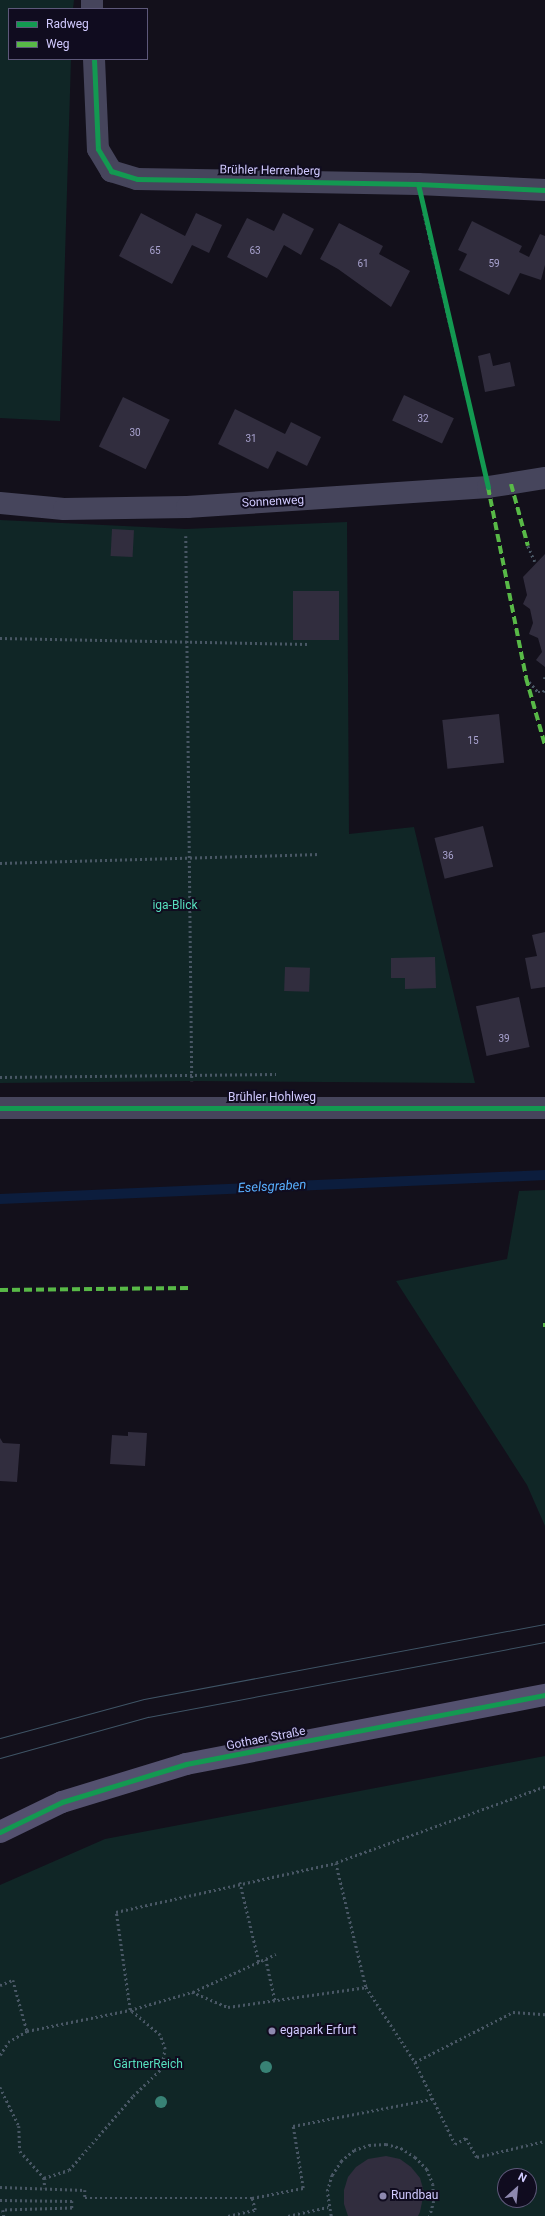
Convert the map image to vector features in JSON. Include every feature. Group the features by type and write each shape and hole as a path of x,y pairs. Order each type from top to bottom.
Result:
{"main road":[{"name":"Gothaer Straße","path":"0,1832 62,1802 186,1764 545,1695"}],"street":[{"name":"Brühler Herrenberg","path":"94,60 98,149 111,171 137,179 418,184 545,190"},
{"name":"Sonnenweg","path":"0,503 64,509 187,507 488,487 545,478"},
{"name":"Brühler Hohlweg","path":"0,1108 545,1108"}],"path":[{"path":"418,184 488,487"},
{"path":"187,507 187,642 192,856 192,1076 196,1108"},
{"path":"528,546 535,562"},
{"path":"0,638 309,644"},
{"path":"526,678 538,692 543,692 545,688"},
{"path":"0,863 38,864 192,856 320,854"},
{"path":"0,1077 276,1074"},
{"path":"44,2178 69,2170 133,2096 161,2069 165,2049 160,2035 130,2010 116,1912 240,1882 336,1863 545,1787"},
{"path":"336,1863 366,1987 416,2062 455,2144 466,2138 477,2157 545,2141"},
{"path":"240,1882 258,1962"},
{"path":"0,2055 8,2042 27,2031 130,2010 192,1992 276,1954"},
{"path":"266,1959 275,2000"},
{"path":"0,1985 13,1980 27,2031"},
{"path":"192,1992 228,2007 366,1987"},
{"path":"416,2062 513,2012 545,2014"},
{"path":"0,2087 19,2126 20,2151 44,2178 45,2188"},
{"path":"0,2187 85,2190 85,2198 252,2198 303,2188 293,2126 432,2098"},
{"path":"331,2216 328,2207 327,2191 332,2175 341,2161 359,2148 369,2145 386,2144 402,2148 415,2157 426,2169 433,2184 434,2201 430,2216"},
{"path":"228,2216 255,2210 252,2198"},
{"path":"0,2200 72,2200 72,2208 3,2210 4,2216"},
{"path":"288,2216 328,2207"}],"green space":[{"path":"0,0 74,0 73,8 8,8 8,60 71,60 60,421 0,418"},
{"name":"iga-Blick","path":"0,520 186,529 347,522 349,834 414,827 475,1083 192,1081 0,1083"},
{"path":"545,1190 545,1526 527,1485 396,1281 507,1259 519,1191"},
{"name":"egapark Erfurt","path":"545,1756 545,2216 0,2216 0,1885 105,1839"}],"building":[{"path":"141,213 185,236 196,213 222,225 209,253 192,245 172,284 119,256"},
{"path":"283,213 314,229 301,255 284,245 267,278 227,257 247,218 274,231"},
{"path":"472,221 522,246 519,252 529,257 540,234 545,236 545,265 541,280 520,273 509,295 459,270 467,254 458,250"},
{"path":"339,223 383,246 379,254 410,271 391,307 338,269 320,259"},
{"path":"490,353 493,366 510,362 515,386 485,392 478,356"},
{"path":"404,395 454,418 442,444 392,420"},
{"path":"123,397 170,420 146,469 99,446"},
{"path":"235,409 285,434 291,422 321,437 307,466 277,451 268,469 218,444"},
{"path":"112,529 134,530 133,557 111,556"},
{"path":"545,554 545,667 536,660 542,652 538,638 529,634 533,623 530,609 523,604 527,595 523,577"},
{"path":"293,591 339,591 339,640 293,640"},
{"path":"499,714 504,763 447,769 442,720"},
{"path":"483,826 493,867 445,879 434,838"},
{"path":"545,932 545,987 531,989 525,958 537,956 532,935"},
{"path":"435,957 436,988 405,989 405,978 391,978 391,958"},
{"path":"285,967 310,968 309,992 284,991"},
{"path":"519,997 530,1047 487,1056 476,1006"},
{"path":"128,1432 147,1433 145,1466 110,1464 112,1435 128,1436"},
{"path":"0,1438 3,1443 20,1444 17,1482 0,1481"},
{"path":"386,2156 400,2159 411,2167 420,2178 424,2192 418,2216 348,2216 344,2204 344,2190 348,2177 356,2167 368,2159"}],"waterway":[{"name":"Eselsgraben","path":"0,1199 545,1175"}],"tram line":[{"path":"0,1738 144,1699 545,1624"},
{"path":"0,1758 148,1717 545,1642"}],"marked path":[{"path":"511,484 528,546"},
{"path":"488,487 526,678 545,745"},
{"path":"0,1290 189,1288"}],"cycle path":[{"path":"94,60 98,149 111,171 137,179 418,184 545,190"},
{"path":"418,184 488,487"},
{"path":"0,1108 545,1108"},
{"path":"0,1832 62,1802 186,1764 545,1695"}],"place":[{"name":"egapark Erfurt","path":"272,2031"},
{"name":"Rundbau","path":"383,2196"}],"park label":[{"name":"GärtnerReich","path":"148,2065"}]}
